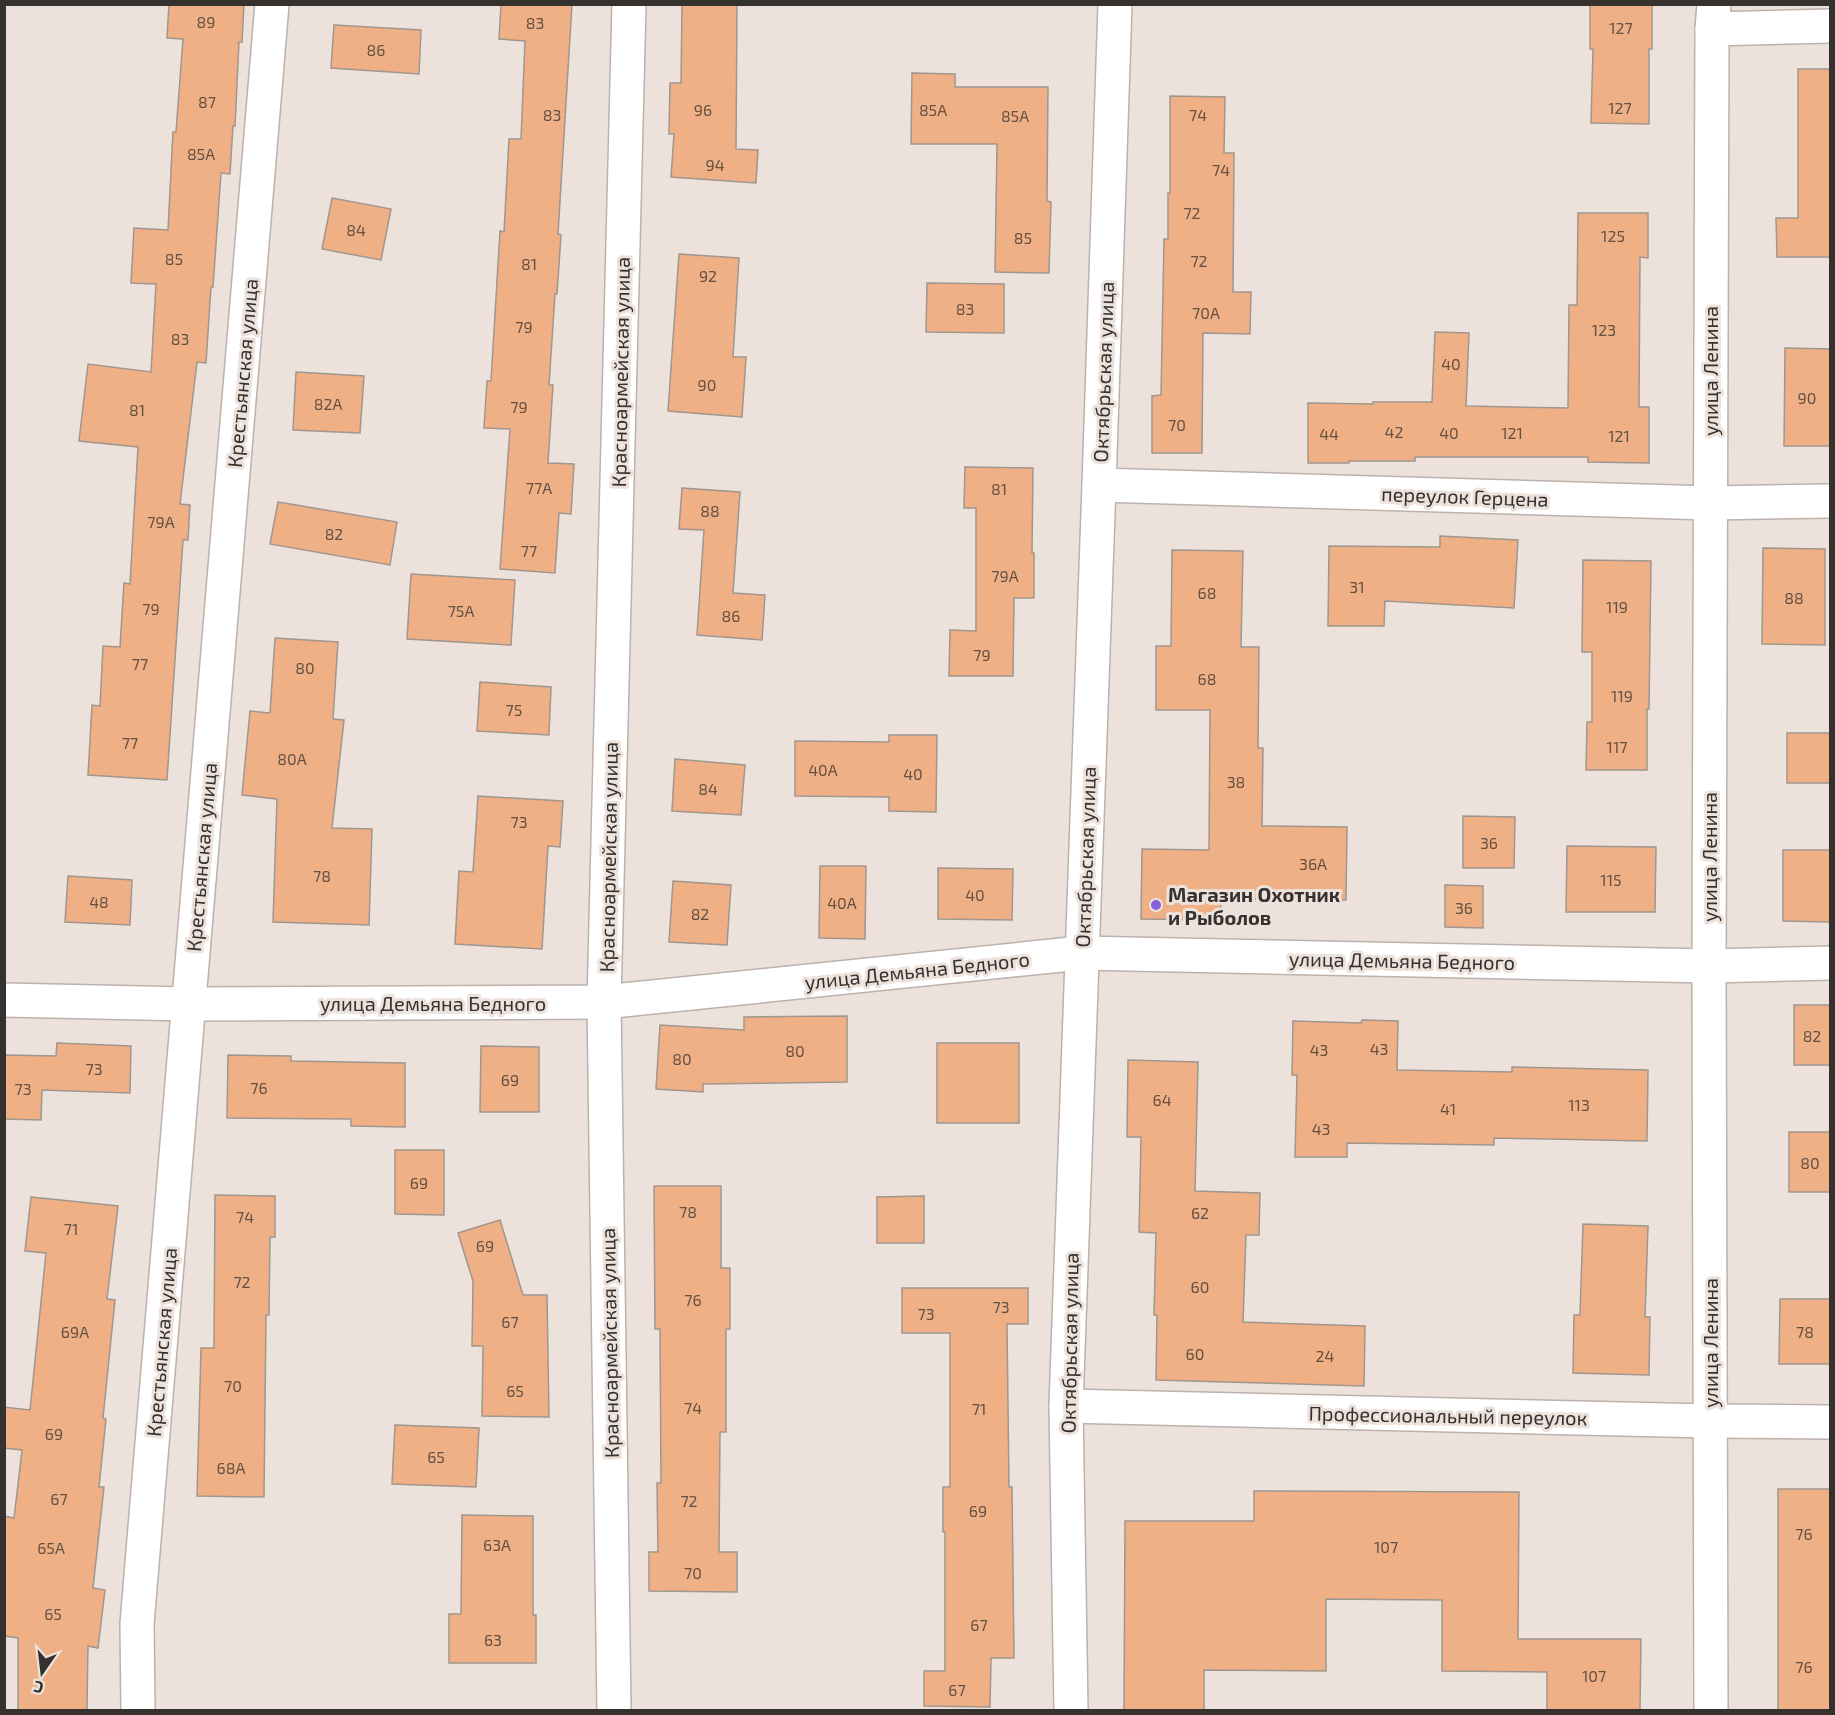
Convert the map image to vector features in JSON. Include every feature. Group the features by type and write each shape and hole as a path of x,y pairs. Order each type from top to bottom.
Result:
{"street":[{"name":"Крестьянская улица","path":"138,1710 137,1624 272,4"},
{"name":"Красноармейская улица","path":"614,1710 604,1002 629,4"},
{"name":"Октябрьская улица","path":"1071,1710 1066,1406 1115,4"},
{"path":"1713,17 1830,26"},
{"name":"улица Ленина","path":"1711,1710 1709,966 1713,17"},
{"name":"переулок Герцена","path":"1099,485 1710,503 1830,501"},
{"name":"улица Демьяна Бедного","path":"4,1000 189,1004 604,1002 1081,953 1709,966 1830,963"},
{"name":"Профессиональный переулок","path":"1066,1406 1830,1422"}],"building":[{"path":"169,4 244,4 242,42 239,42 230,174 221,173 206,363 197,362 180,504 190,505 188,540 183,540 167,780 88,775 92,705 100,706 103,646 120,647 124,583 130,584 138,447 79,441 88,364 151,372 156,284 131,283 134,228 168,230 173,132 176,132 183,39 167,38"},
{"path":"501,4 572,4 558,234 561,235 549,385 553,385 548,463 574,464 571,514 559,513 555,573 500,569 510,429 484,428 487,381 491,381 500,231 504,232 509,139 521,139 525,41 499,39"},
{"path":"682,4 737,4 736,149 758,150 756,183 671,177 674,134 669,134 670,83 681,83"},
{"path":"1590,4 1652,4 1652,49 1649,49 1649,124 1591,123 1593,49 1590,49"},
{"path":"334,25 421,30 419,74 331,68"},
{"path":"1798,69 1830,69 1830,257 1777,257 1776,218 1798,218"},
{"path":"912,73 955,74 955,87 1048,87 1047,201 1051,202 1049,273 995,272 997,144 911,144"},
{"path":"1170,96 1225,97 1224,153 1234,153 1233,292 1251,292 1250,334 1203,333 1202,453 1152,453 1152,396 1161,395 1164,239 1168,239 1168,193 1170,193"},
{"path":"332,198 391,209 381,260 322,249"},
{"path":"1578,213 1648,213 1648,258 1640,257 1639,407 1649,407 1649,463 1588,462 1588,457 1415,457 1415,461 1308,463 1308,403 1432,402 1435,332 1469,333 1466,406 1568,408 1569,305 1577,305"},
{"path":"679,254 739,258 733,357 746,357 742,417 668,411"},
{"path":"927,283 1004,284 1004,333 926,332"},
{"path":"1785,348 1830,349 1830,446 1784,446"},
{"path":"296,372 364,376 360,433 293,430"},
{"path":"965,467 1033,468 1034,598 1014,598 1013,676 949,676 950,630 976,631 976,508 964,508"},
{"path":"682,488 740,492 733,593 765,595 762,640 697,635 704,530 679,529"},
{"path":"278,502 397,522 390,565 270,544"},
{"path":"1440,536 1518,540 1514,608 1385,601 1384,626 1328,626 1329,546 1440,547"},
{"path":"1763,548 1825,549 1825,645 1762,644"},
{"path":"1172,550 1243,551 1241,647 1259,647 1258,748 1263,748 1262,826 1347,827 1346,900 1221,899 1220,920 1141,919 1142,849 1209,850 1210,710 1156,710 1156,646 1171,646"},
{"path":"1583,560 1651,561 1647,770 1586,770 1587,722 1592,722 1592,652 1582,652"},
{"path":"411,574 515,580 511,645 407,639"},
{"path":"275,638 338,642 333,719 344,720 332,828 372,829 369,925 273,922 277,799 242,795 250,711 270,713"},
{"path":"480,682 551,687 549,735 477,731"},
{"path":"1787,733 1830,733 1830,783 1787,783"},
{"path":"889,735 937,735 936,812 889,811 889,797 795,796 795,741 889,742"},
{"path":"675,759 745,765 741,815 672,811"},
{"path":"478,796 563,801 560,847 548,846 542,949 455,944 459,871 473,872"},
{"path":"1463,816 1515,817 1514,868 1463,868"},
{"path":"1567,846 1656,847 1655,912 1566,912"},
{"path":"1783,850 1830,850 1830,922 1783,921"},
{"path":"820,866 866,866 865,939 819,938"},
{"path":"938,868 1013,869 1012,920 938,919"},
{"path":"68,876 132,880 130,925 65,922"},
{"path":"673,881 731,885 727,945 669,942"},
{"path":"1445,885 1483,886 1483,928 1445,927"},
{"path":"1794,1005 1830,1005 1830,1065 1794,1065"},
{"path":"847,1016 847,1082 703,1084 703,1092 656,1089 660,1025 744,1030 744,1017"},
{"path":"1362,1020 1398,1021 1397,1070 1512,1072 1512,1067 1648,1070 1647,1141 1494,1138 1494,1145 1347,1143 1347,1157 1295,1157 1297,1075 1292,1075 1293,1021 1361,1023"},
{"path":"57,1043 131,1046 130,1093 42,1090 41,1120 4,1119 4,1055 56,1056"},
{"path":"937,1043 1019,1043 1019,1123 937,1123"},
{"path":"481,1046 539,1047 539,1112 480,1112"},
{"path":"228,1055 291,1056 291,1061 405,1063 405,1127 351,1126 351,1119 227,1118"},
{"path":"1128,1060 1198,1062 1195,1191 1260,1193 1259,1235 1246,1235 1243,1322 1365,1326 1364,1386 1156,1380 1157,1315 1154,1315 1156,1233 1139,1232 1141,1137 1127,1137"},
{"path":"1789,1132 1830,1132 1830,1192 1789,1192"},
{"path":"395,1150 444,1150 444,1215 395,1214"},
{"path":"654,1186 721,1186 721,1268 730,1268 730,1329 726,1329 726,1432 720,1432 719,1552 737,1552 737,1592 649,1591 649,1552 658,1552 657,1483 661,1483 660,1329 655,1329"},
{"path":"215,1195 275,1196 275,1237 270,1237 269,1315 266,1315 264,1497 197,1496 201,1348 214,1348"},
{"path":"924,1196 924,1243 877,1243 877,1197"},
{"path":"31,1197 118,1206 107,1299 115,1300 103,1418 106,1419 99,1487 104,1487 93,1588 105,1590 98,1648 88,1646 87,1710 18,1710 18,1638 4,1636 4,1516 14,1518 22,1450 4,1448 4,1407 30,1410 46,1253 25,1251"},
{"path":"500,1220 523,1295 547,1295 549,1417 482,1416 483,1346 472,1346 473,1281 458,1233"},
{"path":"1583,1224 1648,1226 1645,1317 1650,1317 1649,1375 1573,1373 1574,1315 1580,1315"},
{"path":"902,1288 1028,1288 1028,1324 1007,1324 1014,1658 991,1658 990,1707 924,1706 924,1671 945,1671 943,1487 950,1487 950,1333 902,1333"},
{"path":"1780,1299 1830,1299 1830,1364 1779,1364"},
{"path":"395,1425 479,1428 476,1487 392,1484"},
{"path":"1778,1489 1830,1489 1830,1710 1778,1710"},
{"path":"1254,1491 1519,1492 1518,1639 1641,1639 1640,1710 1547,1710 1547,1672 1442,1671 1442,1600 1326,1599 1326,1671 1204,1670 1204,1710 1124,1710 1125,1521 1254,1521"},
{"path":"462,1515 533,1516 533,1615 536,1615 536,1663 449,1663 449,1614 461,1614"}],"place":[{"name":"Магазин Охотник и Рыболов","path":"1156,905"}]}
